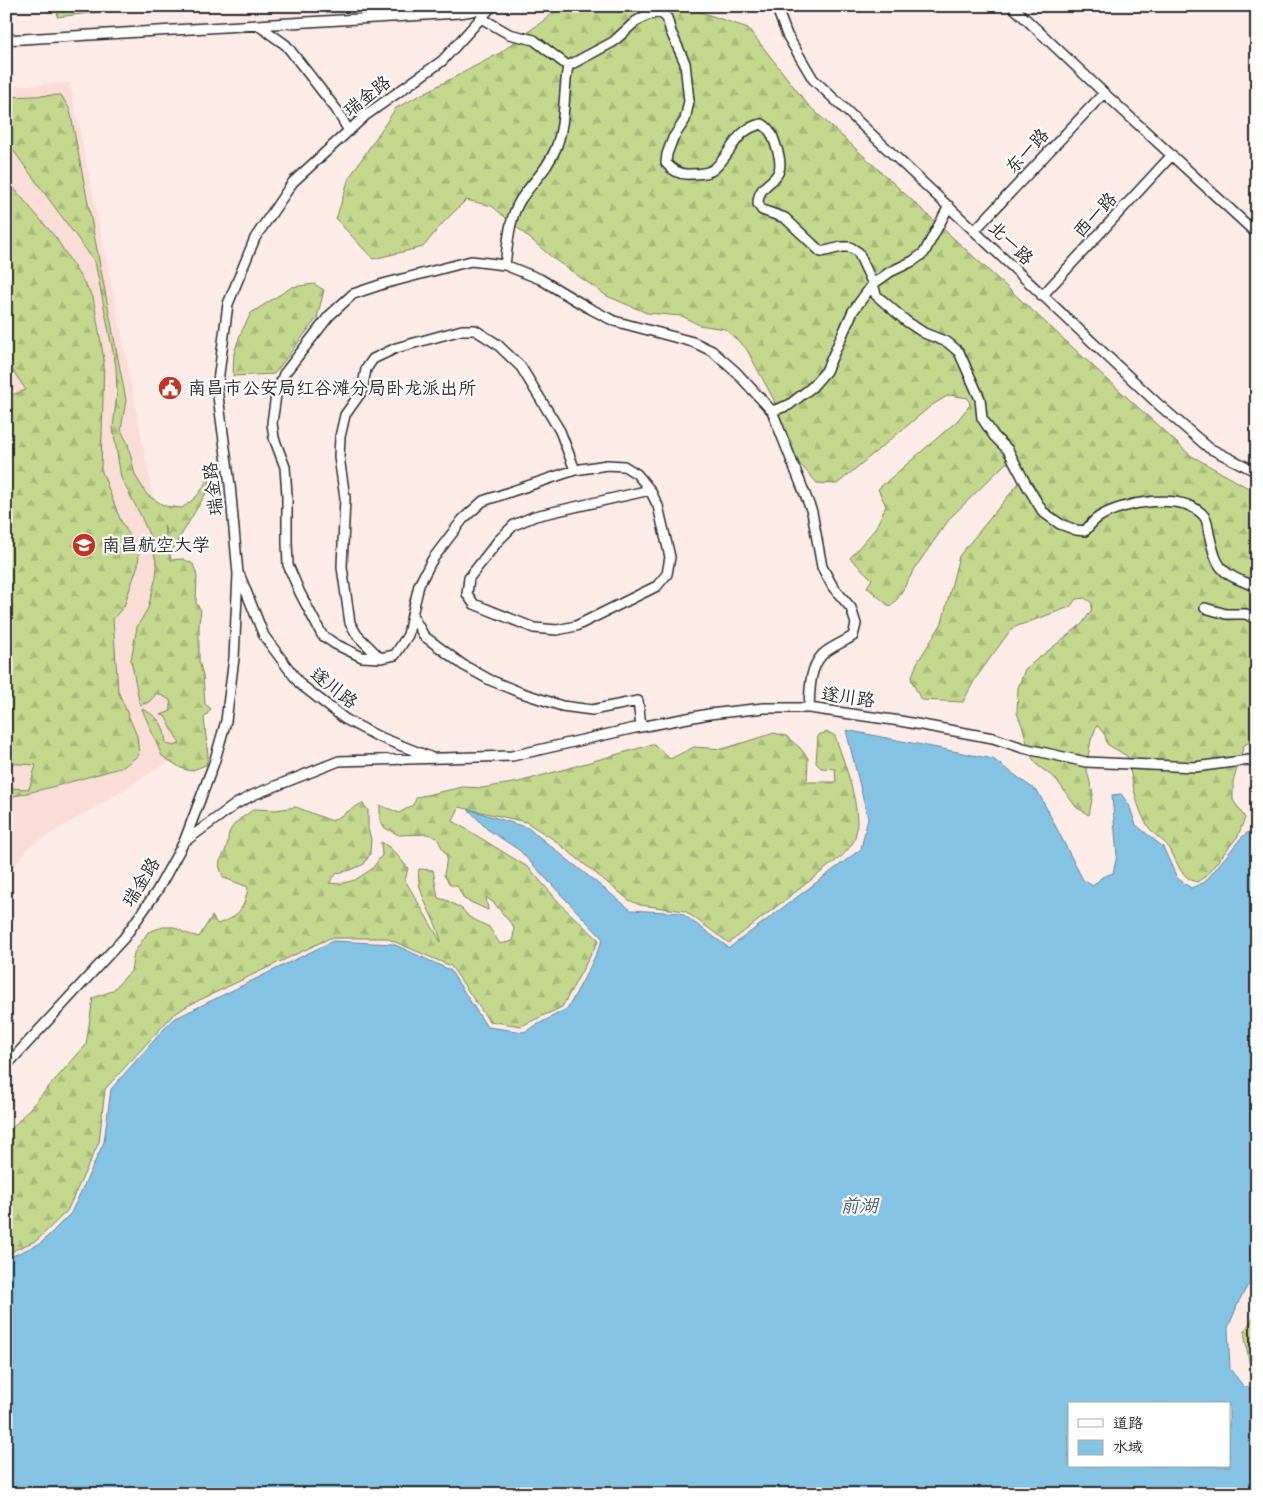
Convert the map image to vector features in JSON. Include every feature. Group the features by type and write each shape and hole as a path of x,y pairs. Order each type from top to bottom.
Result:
{"street":[{"name":"北一路","path":"776,6 787,35 813,79 1158,404 1209,448 1257,472"},
{"path":"1012,6 1257,234"},
{"path":"6,40 459,13 492,7"},
{"name":"瑞金路","path":"6,1066 124,938 157,891 184,842 209,778 226,721 234,658 238,574 230,485 217,389 228,304 255,238 293,182 366,116 442,61 492,7"},
{"path":"568,66 613,42 635,22 648,14 660,12 667,18 685,63 689,101 684,120 673,138 667,154 666,163 672,170 686,174 702,174 715,169 738,136 754,125 762,124 768,127 781,158 777,176 758,196 758,204 762,210 784,218 821,252 842,247 858,252 876,295 906,321 924,333 947,342 958,352 980,399 982,418 994,436 1008,450 1043,512 1060,524 1085,531 1097,518 1138,503 1160,502 1193,506 1206,517 1214,555 1219,567 1232,577 1257,587"},
{"path":"482,18 509,34 534,40 568,66"},
{"path":"258,25 286,45 336,109 349,131"},
{"path":"505,265 514,214 521,199 545,171 556,148 564,112 564,86 568,66"},
{"name":"东一路","path":"975,230 1104,93"},
{"name":"西一路","path":"1042,296 1172,155"},
{"path":"772,411 789,405 812,387 826,371 853,311 873,284 924,253 949,206"},
{"path":"650,490 535,516 514,525 498,541 469,578 467,594 474,604 534,628 556,630 576,626 657,586 666,574 670,557 658,506 650,490 637,474 624,466 607,465 574,470 483,502 462,519 432,560 419,585 408,635 395,655 380,658 362,657 335,644 322,635 288,565 287,495 284,466 274,438 272,423 276,395 284,374 329,316 354,294 383,284 471,261 505,265 540,278 587,308 614,321 693,342 712,351 736,372 772,411 812,512 822,567 833,587 851,608 856,624 853,636 822,654 814,668 810,687 809,708"},
{"path":"380,658 357,635 350,622 342,567 345,498 339,457 340,437 345,415 362,391 366,369 373,360 396,348 462,330 475,330 498,344 521,368 560,431 574,470"},
{"name":"遂川路","path":"238,574 264,636 300,684 345,719 377,736 434,758"},
{"path":"1205,608 1226,614 1246,614 1257,620"},
{"path":"412,615 424,636 463,665 490,680 562,706 592,710 638,701 641,727"},
{"name":"遂川路","path":"184,842 236,804 339,761 512,756 709,714 764,708 809,708 900,721 981,736 1023,748 1086,762 1195,767 1257,759"}],"shaded area":[{"name":"南昌航空大学","path":"70,83 124,346 200,743 29,847 6,877 6,86"}],"green space":[{"path":"59,6 149,6 57,17"},
{"path":"563,6 677,6 748,28 808,105 1190,455 1257,493 1257,739 1244,745 1233,782 1233,800 1245,818 1238,836 1206,876 1197,882 1187,877 1169,848 1150,829 1141,813 1135,794 1127,756 1107,744 1105,735 1097,725 1091,740 1086,767 1093,794 1089,815 1076,807 1056,779 1037,765 1030,754 1017,713 1018,688 1025,669 1082,624 1091,611 1092,603 1085,598 1076,599 1070,607 1012,628 975,679 963,702 921,700 911,679 917,663 942,623 959,556 1019,483 1020,472 1015,464 1006,463 950,518 917,565 898,598 890,607 867,587 872,579 850,558 875,529 886,506 878,489 957,421 970,405 968,398 949,395 932,405 837,484 817,483 781,443 774,400 746,348 725,329 699,325 682,316 647,313 607,296 554,259 492,206 466,200 442,224 423,247 373,259 336,219 349,178 396,108 500,53"},
{"path":"61,95 70,110 126,400 121,430 128,444 135,475 147,495 165,506 182,508 199,494 205,485 208,474 210,486 173,549 164,526 171,560 183,559 193,564 197,576 196,603 201,610 199,661 203,675 205,704 211,709 204,718 208,756 206,765 190,771 181,768 162,756 142,709 153,715 160,722 166,743 173,746 180,744 165,716 161,715 171,711 170,700 157,693 149,702 140,705 131,660 137,627 148,608 157,566 151,539 121,478 113,428 117,392 116,367 95,262 10,146 6,144 6,97"},
{"path":"6,179 56,238 93,297 104,360 101,469 120,519 139,552 138,565 124,606 113,619 118,691 137,736 139,755 123,767 6,798 6,788 29,789 36,765 6,763 6,397 26,390 14,372 6,373"},
{"path":"314,284 324,290 317,318 274,374 233,376 234,353 240,335 251,313 292,287"},
{"path":"828,732 835,736 855,800 857,826 854,840 842,856 729,943 685,911 640,905 629,900 553,839 526,822 459,807 453,821 529,868 564,908 599,940 562,1007 521,1026 489,1021 451,966 386,938 330,938 187,1006 172,1016 105,1089 99,1142 67,1211 37,1240 6,1254 6,1135 86,1045 93,998 112,991 131,971 134,953 148,932 163,927 174,927 199,937 212,916 217,924 230,919 239,911 245,901 248,887 224,878 221,872 220,860 228,842 228,834 233,826 254,809 276,810 296,807 332,821 362,803 368,810 368,829 371,839 370,854 364,864 351,870 337,873 329,883 340,884 355,880 372,869 382,855 381,842 392,850 408,868 405,880 441,942 420,888 419,869 433,870 438,898 446,900 462,909 469,917 489,927 500,944 513,941 514,927 494,903 486,897 488,910 464,899 457,885 450,885 444,875 447,857 437,838 428,834 399,835 385,828 380,820 380,805 399,813 413,805 417,797 463,787 482,788 519,782 654,744 670,759 694,747 723,749 774,733 786,736 808,758 807,782 836,782 835,769 821,768 816,763 818,735"},
{"path":"1255,1316 1257,1316 1257,1375 1251,1373 1244,1331"}],"water":[{"name":"前湖","path":"846,730 993,759 1038,792 1083,880 1093,886 1102,877 1113,873 1117,856 1112,795 1121,794 1129,805 1136,825 1163,847 1177,878 1191,888 1205,882 1241,838 1257,825 1257,1285 1248,1285 1228,1328 1230,1369 1244,1387 1257,1389 1257,1494 6,1494 6,1259 41,1243 71,1213 104,1142 111,1089 172,1020 333,941 393,944 450,970 487,1027 524,1032 568,1008 603,939 519,850 487,829 468,809 528,828 631,910 681,913 729,948 861,849 868,818"}],"place":[{"name":"南昌市公安局红谷滩分局卧龙派出所","path":"170,388"},
{"name":"南昌航空大学","path":"84,545"}]}
